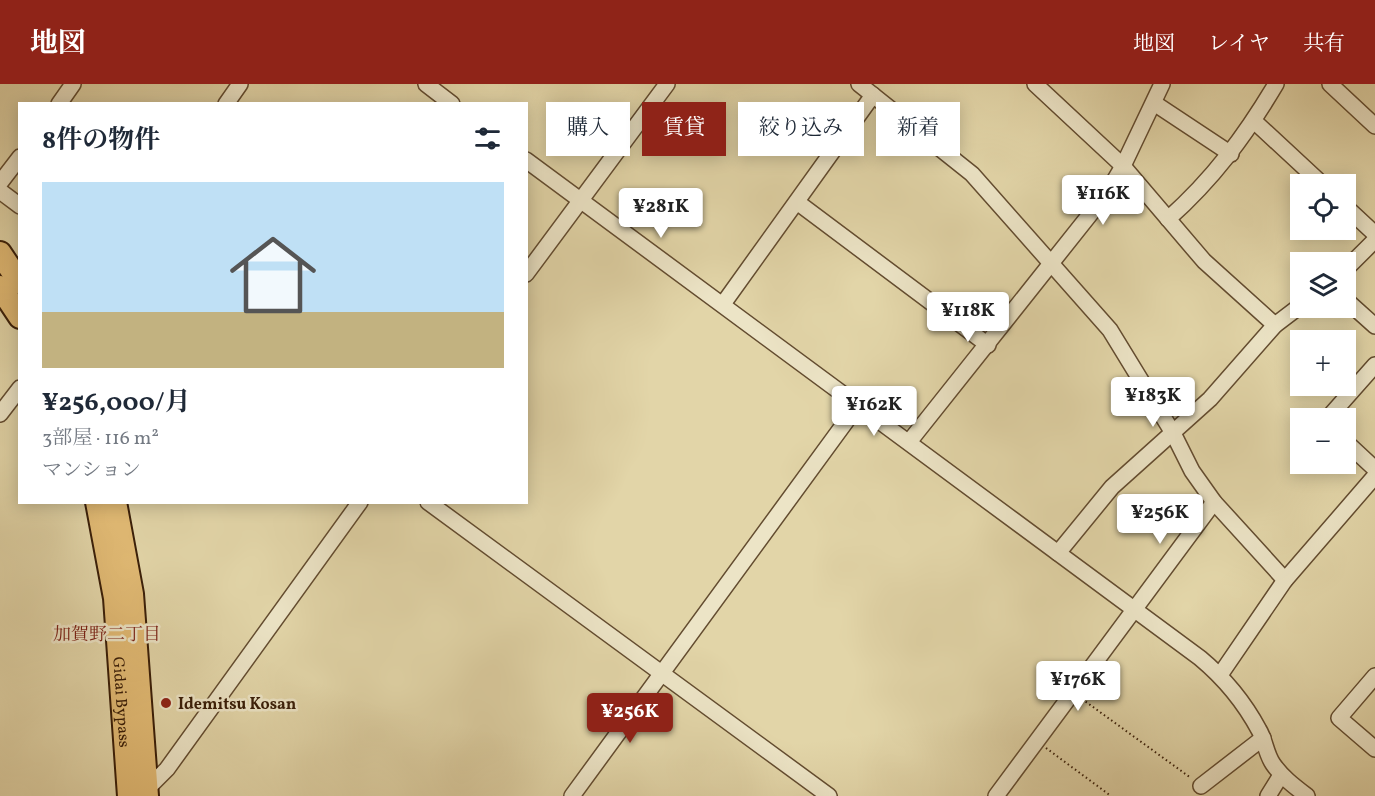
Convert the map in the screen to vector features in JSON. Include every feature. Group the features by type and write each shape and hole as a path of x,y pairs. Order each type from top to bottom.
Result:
{"highway":[{"path":"0,253 18,280"},
{"path":"0,287 18,314"},
{"name":"Gidai Bypass","path":"97,504 115,598 141,794"},
{"name":"Gidai Bypass","path":"115,504 132,594 141,794"}],"street":[{"path":"60,102 73,84"},
{"path":"227,102 240,84"},
{"path":"426,84 449,102"},
{"path":"528,271 667,84"},
{"path":"859,84 972,174 1110,330 1173,433 1192,471 1214,502 1285,579"},
{"path":"1035,84 1123,166 1204,261 1275,325"},
{"path":"909,442 1053,264 1107,193 1123,166 1162,84"},
{"path":"1168,219 1202,189 1231,154 1254,121 1275,84"},
{"path":"1338,86 1375,126"},
{"path":"723,304 873,95"},
{"path":"1154,104 1231,154"},
{"path":"1254,121 1311,174"},
{"path":"0,183 18,160"},
{"path":"528,161 1220,675 1263,738 1270,761 1281,775 1306,796"},
{"path":"0,191 18,204"},
{"path":"797,202 988,345"},
{"path":"1356,216 1375,234"},
{"path":"1356,258 1375,240"},
{"path":"1356,309 1375,326"},
{"path":"1058,553 1105,494 1173,433 1230,377 1275,325 1290,314"},
{"path":"1337,408 1375,365"},
{"path":"0,414 18,391"},
{"path":"572,796 858,405"},
{"path":"1356,451 1375,469"},
{"path":"1220,675 1285,579 1375,476"},
{"path":"1001,794 1036,741 1214,502"},
{"path":"141,794 167,769 359,504"},
{"path":"431,504 829,796"},
{"path":"1375,676 1339,718 1375,749"},
{"path":"1201,786 1263,738"},
{"path":"1268,796 1281,775"}],"path":[{"path":"1072,692 1201,786"},
{"path":"1036,741 1111,796"}],"place":[{"name":"Idemitsu Kosan","path":"166,703"}],"district":[{"name":"加賀野二丁目","path":"107,634"}]}
